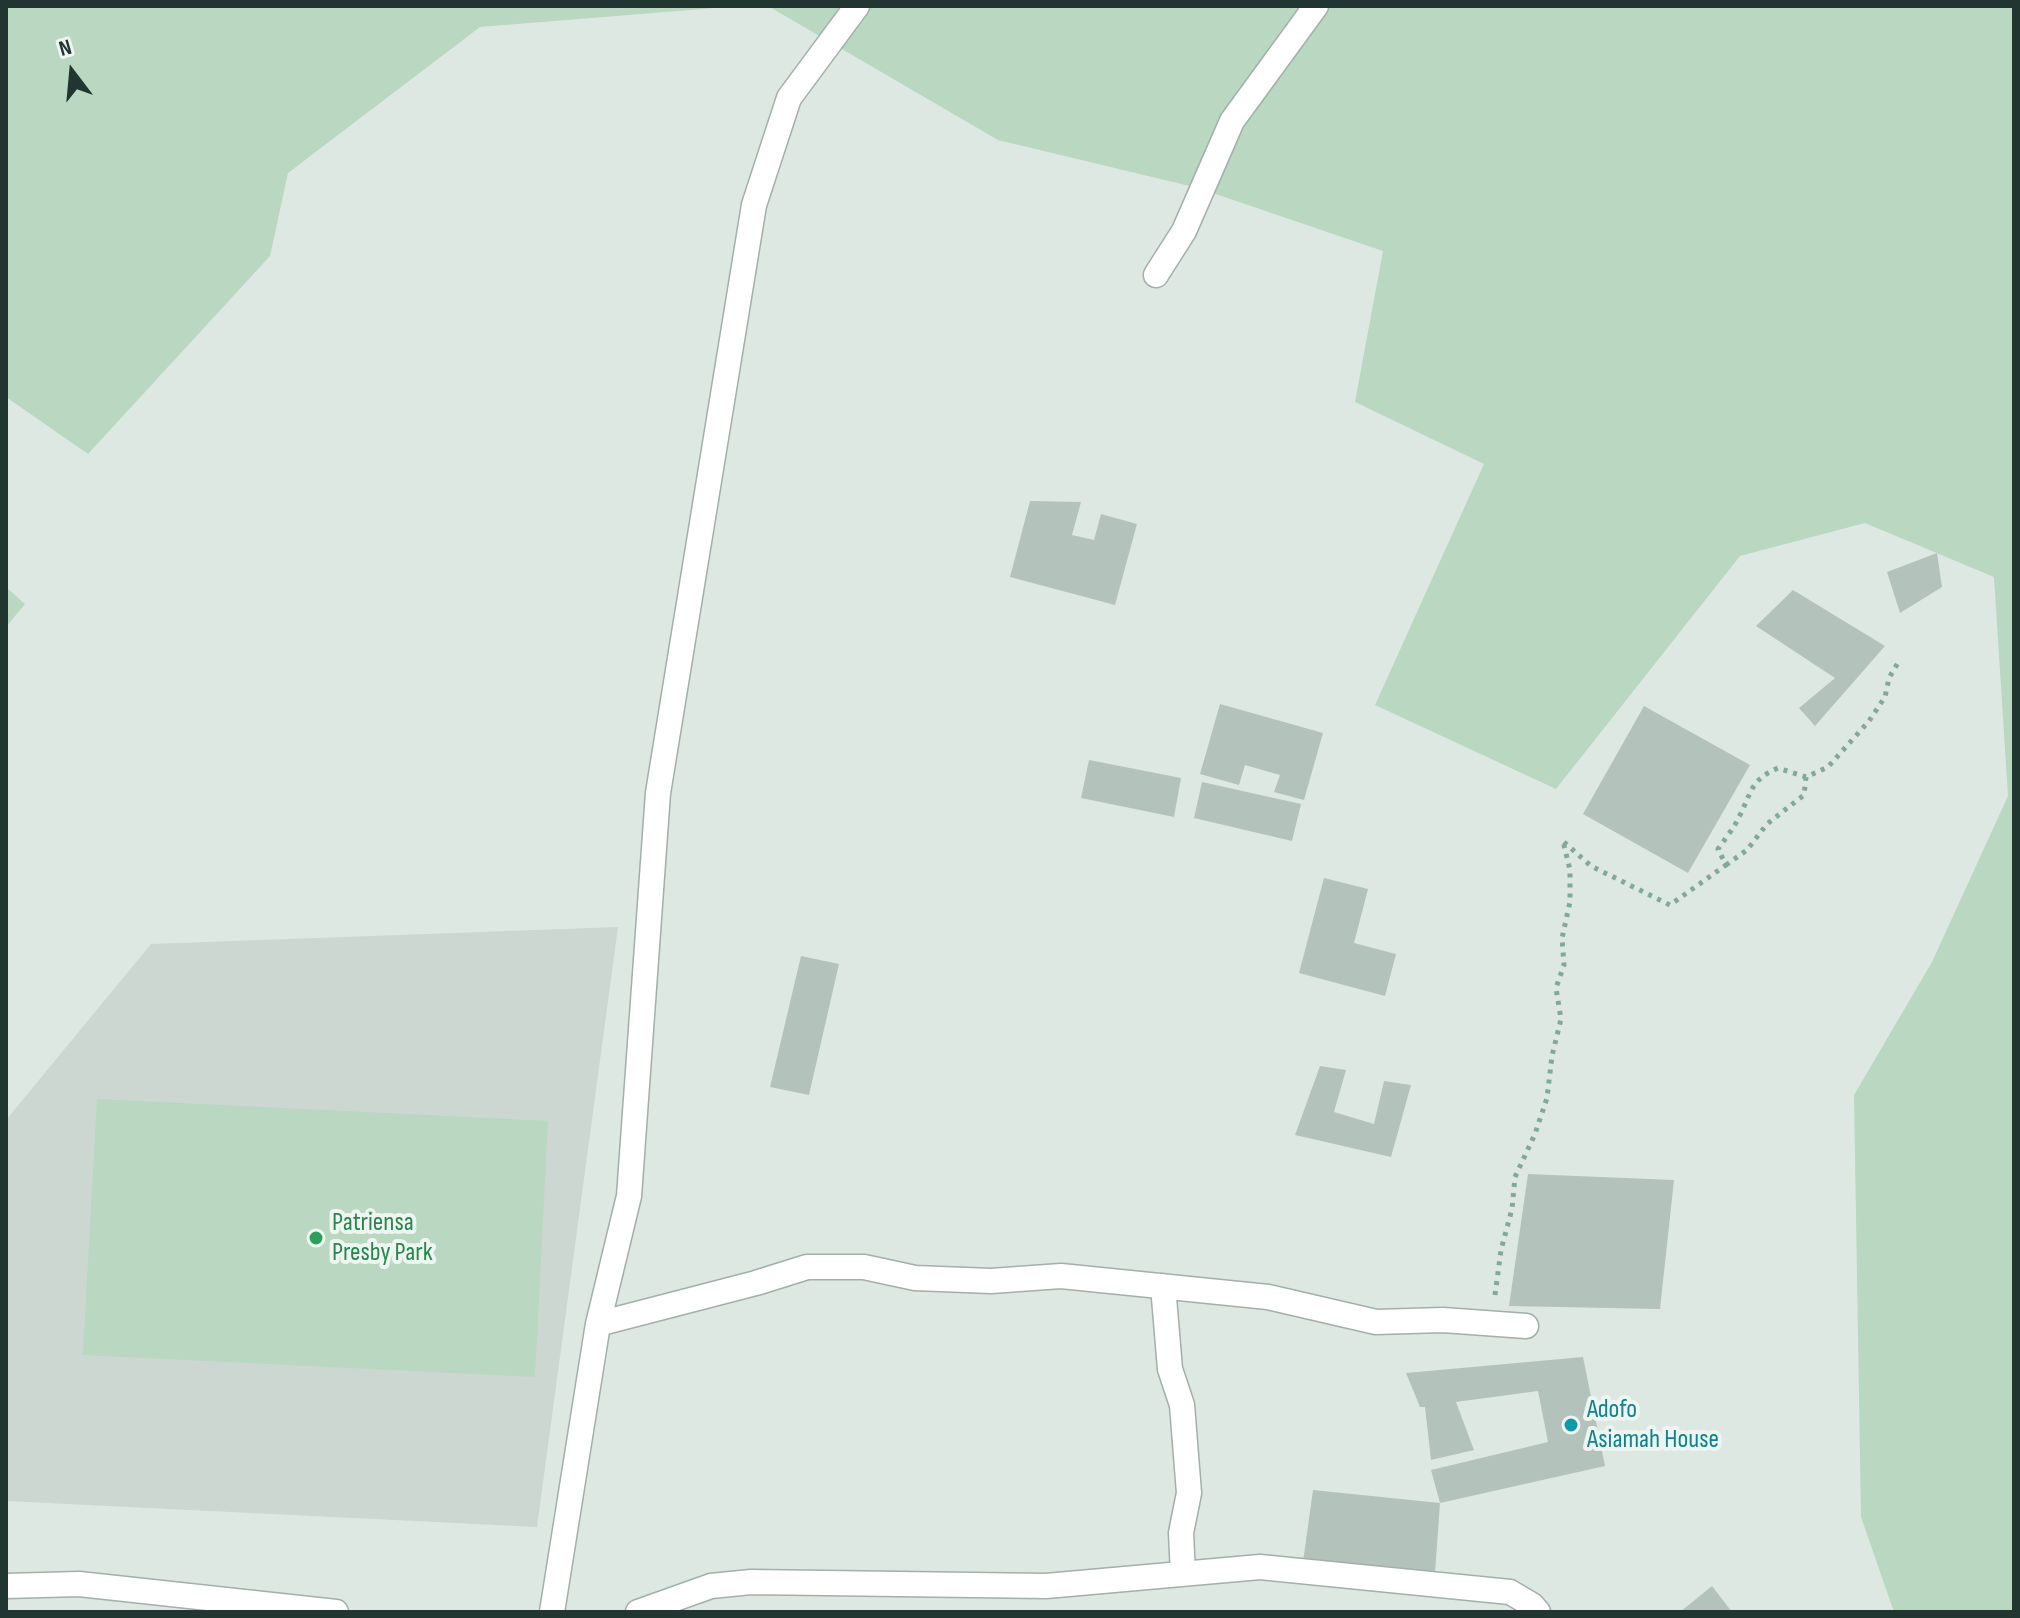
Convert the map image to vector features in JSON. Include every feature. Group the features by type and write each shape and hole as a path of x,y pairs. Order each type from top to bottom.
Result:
{"street":[{"path":"552,1612 598,1324 629,1196 658,793 754,205 789,98 857,6"},
{"path":"1156,275 1184,231 1232,121 1316,6"},
{"path":"598,1324 807,1267 864,1267 915,1278 975,1281 1061,1276 1268,1297 1376,1322 1443,1320 1526,1326"},
{"path":"1163,1286 1170,1369 1182,1405 1189,1493 1181,1533 1183,1574"},
{"path":"638,1612 711,1586 751,1582 1046,1586 1260,1567 1510,1592 1538,1612"},
{"path":"6,1586 79,1584 247,1607 336,1612"}],"path":[{"path":"1726,865 1718,849 1740,816 1748,793 1761,775 1778,768 1806,777 1828,767 1869,721 1885,697 1889,678 1899,661"},
{"path":"1489,1324 1501,1250 1512,1209 1515,1177 1547,1098 1552,1056 1561,1019 1556,988 1564,965 1562,938 1570,902 1570,870 1563,841 1591,866 1670,905 1747,850 1767,824 1804,795 1806,777"}],"shaded area":[{"path":"618,927 537,1527 6,1501 6,1120 151,944"}],"green space":[{"path":"6,6 740,6 480,27 288,173 270,256 88,454 6,397"},
{"path":"768,6 2014,6 2014,1612 1894,1612 1861,1517 1854,1095 1932,962 2008,796 1994,577 1865,523 1740,556 1556,789 1375,705 1484,464 1355,402 1383,251 1198,188 998,140"},
{"path":"6,587 25,604 6,627"},
{"name":"Patriensa Presby Park","path":"97,1099 548,1121 535,1377 83,1355"}],"building":[{"path":"1030,501 1081,502 1072,535 1094,540 1101,514 1137,524 1115,605 1010,577"},
{"path":"1937,553 1942,587 1900,613 1887,572"},
{"path":"1793,590 1885,646 1815,726 1799,708 1835,678 1756,626"},
{"path":"1220,704 1323,733 1304,800 1274,792 1280,775 1245,765 1239,785 1200,774"},
{"path":"1644,706 1750,765 1688,873 1583,814"},
{"path":"1089,760 1181,778 1174,817 1081,798"},
{"path":"1202,782 1301,804 1292,841 1194,818"},
{"path":"1324,878 1368,889 1354,943 1396,954 1385,996 1299,973"},
{"path":"801,956 839,964 809,1095 770,1087"},
{"path":"1320,1066 1346,1070 1334,1112 1374,1124 1384,1081 1411,1085 1391,1157 1295,1135"},
{"path":"1528,1174 1674,1180 1660,1309 1509,1306"},
{"name":"Adofo Asiamah House","path":"1583,1357 1605,1466 1440,1503 1431,1470 1548,1442 1538,1391 1456,1402 1474,1450 1431,1460 1425,1407 1420,1407 1406,1373"},
{"path":"1313,1490 1440,1503 1435,1573 1303,1562"},
{"path":"1712,1586 1732,1612 1680,1612"}],"place":[{"name":"Patriensa Presby Park","path":"316,1238"},
{"name":"Adofo Asiamah House","path":"1571,1425"}]}
